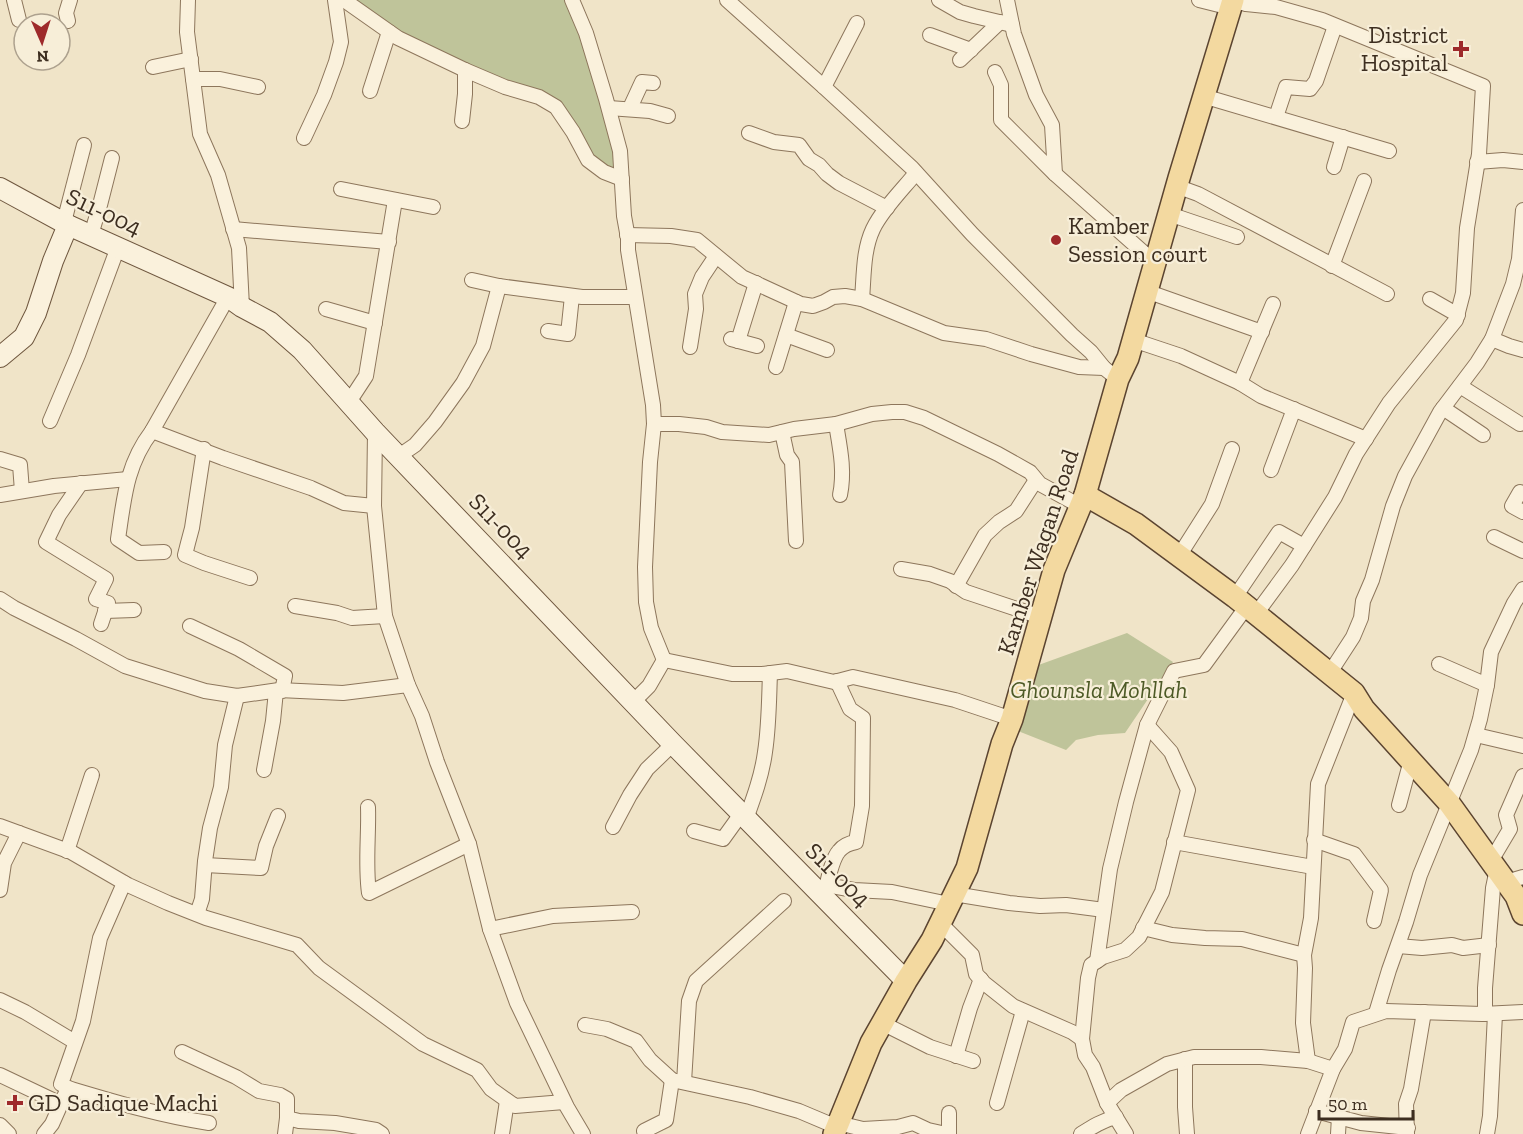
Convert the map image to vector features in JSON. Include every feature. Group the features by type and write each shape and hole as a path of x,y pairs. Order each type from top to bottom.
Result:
{"main road":[{"name":"Kamber Wagan Road","path":"1111,374 1128,358 1203,96 1221,1"},
{"name":"Kamber Wagan Road","path":"836,1128 871,1043 932,940 967,868 1054,570 1082,500 1111,374 1144,253 1221,1"},
{"path":"1082,500 1136,524 1246,606 1353,693 1364,709 1449,803 1504,872 1523,914"}],"street":[{"path":"164,552 139,553 118,540 128,479 142,444 235,302 238,248 218,175 200,134 187,32 188,0"},
{"path":"304,138 324,95 341,42 335,0"},
{"path":"344,0 398,38 465,70 539,98 556,107 588,160 604,172 622,179"},
{"path":"572,0 586,33 620,151 627,250 648,373 654,424 646,537 646,602 651,628 664,660"},
{"path":"728,0 743,5 824,87 916,173 972,234 1111,374"},
{"path":"939,0 960,12 1006,23"},
{"path":"1007,0 1006,23 1014,34 1036,95 1052,125 1055,174"},
{"path":"1221,1 1275,7 1322,20 1483,86 1477,162 1467,228 1463,293 1456,320 1389,403 1356,454 1335,497 1292,565 1246,606"},
{"path":"824,87 857,23"},
{"path":"960,60 1006,23"},
{"path":"1276,117 1286,87 1310,89 1316,81 1335,26"},
{"path":"370,91 389,32"},
{"path":"930,35 971,50"},
{"path":"153,67 191,59"},
{"path":"462,121 465,70"},
{"path":"995,72 1001,85 1000,120 1055,174 1144,253"},
{"path":"194,79 220,79 258,87"},
{"path":"630,108 642,82 653,83"},
{"path":"1203,96 1389,151"},
{"path":"609,108 630,108 668,116"},
{"path":"749,133 774,142 799,145 809,159 839,183 887,208"},
{"path":"1334,166 1343,137"},
{"path":"5,347 24,337 36,313 66,224 84,145"},
{"path":"91,235 112,158"},
{"path":"1477,162 1503,160 1523,162"},
{"path":"862,299 868,243 873,227 916,173"},
{"path":"1332,266 1364,181"},
{"path":"1176,186 1198,194 1387,294"},
{"name":"S11-004","path":"0,188 66,224 235,302 270,322 302,350 375,432 673,744 744,816 825,891 906,981"},
{"path":"341,189 434,207"},
{"path":"349,402 366,375 395,200"},
{"path":"1329,674 1353,637 1361,618 1363,601 1372,580 1393,506 1405,476 1443,408 1492,339 1513,284 1519,260 1523,210"},
{"path":"1168,214 1237,237"},
{"path":"233,229 389,242"},
{"path":"627,235 671,236 697,240 742,278 801,304 813,306 833,297 845,296 862,299 944,333 986,339 1031,354 1111,374"},
{"path":"50,421 78,355 118,247"},
{"path":"690,346 696,309 695,294 702,277 716,256"},
{"path":"472,280 572,296 634,297"},
{"path":"756,284 734,340 757,346"},
{"path":"399,456 422,438 463,383 483,346 499,286"},
{"path":"1146,291 1262,332"},
{"path":"548,331 568,334 572,296"},
{"path":"1430,299 1458,315"},
{"path":"776,367 796,302"},
{"path":"1240,382 1273,304"},
{"path":"326,309 375,323"},
{"path":"786,334 827,350"},
{"path":"1133,339 1181,356 1240,382 1261,396 1366,439"},
{"path":"1492,339 1523,350"},
{"path":"1460,386 1520,424"},
{"path":"1443,408 1483,435"},
{"path":"1271,470 1294,409"},
{"path":"654,424 679,424 706,427 722,432 769,435 794,429 836,424 872,414 904,412 924,418 998,454 1030,471 1040,484 1082,500"},
{"path":"836,424 842,461 843,482 840,495"},
{"path":"152,430 311,488 344,503 374,506"},
{"path":"375,432 374,506 386,616 408,685 422,716 469,844 490,929 517,1003 564,1102 583,1134"},
{"path":"782,432 787,454 792,462 796,541"},
{"path":"1179,556 1212,504 1232,449"},
{"path":"204,450 192,528 185,555 250,578"},
{"path":"0,459 20,465 22,491"},
{"path":"0,495 81,483 128,479"},
{"path":"956,586 985,535 1016,511 1036,480"},
{"path":"81,483 59,515 46,542 106,579 96,599 108,603 103,617 134,610"},
{"path":"1520,492 1512,506 1523,512"},
{"path":"1097,961 1110,869 1147,725 1174,671 1204,665 1246,606 1279,532 1304,546"},
{"path":"1494,537 1523,551"},
{"path":"902,568 950,581 966,592 1041,617"},
{"path":"1376,1013 1420,875 1476,735 1487,685 1491,652 1514,603 1523,590"},
{"path":"0,599 125,666 205,691 237,696 279,691 343,693 408,685"},
{"path":"295,606 337,613 352,618 386,616"},
{"path":"190,626 239,649 285,676 279,691 264,770"},
{"path":"664,660 732,674 787,671 834,682 853,677 954,700 1012,720"},
{"path":"633,702 649,686 664,660"},
{"path":"1439,664 1487,685"},
{"path":"694,831 723,840 744,816 757,787 765,752 770,673"},
{"path":"837,681 850,709 863,718 862,806 856,842 838,851 825,891 900,893 948,907 1008,903 1040,906 1066,905 1104,910"},
{"path":"1308,1061 1303,1023 1304,955 1311,918 1318,784 1353,693"},
{"path":"197,914 202,899 210,828 221,788 225,745 237,696"},
{"path":"1126,1134 1107,1103 1093,1067 1085,1055 1082,1039 1091,965 1103,957 1125,951 1139,937 1162,892 1188,790 1171,752 1147,725"},
{"path":"1476,735 1523,746"},
{"path":"613,827 647,769 673,744"},
{"path":"1399,805 1410,760"},
{"path":"66,850 92,775"},
{"path":"1487,1134 1490,1116 1490,1014 1485,988 1493,888 1504,872 1510,829 1506,814 1523,776"},
{"path":"368,807 366,873 369,893 469,844"},
{"path":"205,865 261,868 266,846 278,816"},
{"path":"0,826 66,850 124,883 168,903 297,945 319,968 423,1044 477,1070 490,1089 515,1106 564,1102"},
{"path":"0,890 4,863 20,833"},
{"path":"1314,840 1354,854 1371,875 1381,890 1374,921"},
{"path":"1174,842 1313,867"},
{"path":"124,883 100,938 83,1021 61,1084 135,1108 180,1119 209,1123"},
{"path":"645,1134 644,1131 666,1120 678,1081 689,1001 696,981 784,901"},
{"path":"948,907 972,955 976,974 981,979 1013,1006 1072,1032 1082,1039"},
{"path":"490,929 553,916 632,912"},
{"path":"1143,928 1205,938 1242,939 1304,955"},
{"path":"1398,946 1422,948 1452,945 1463,948 1489,945"},
{"path":"956,1056 981,979"},
{"path":"0,1000 75,1042"},
{"path":"997,1103 1023,1011"},
{"path":"1308,1134 1332,1069 1345,1049 1353,1022 1386,1011 1490,1014 1523,1012"},
{"path":"1316,1111 1339,1117 1361,1128 1408,1131 1406,1104 1411,1089 1424,1012"},
{"path":"882,1023 930,1047 973,1061"},
{"path":"585,1025 607,1029 636,1041 650,1060 678,1081 799,1111 836,1128 898,1127 913,1123 928,1130 947,1134 949,1113"},
{"path":"182,1052 236,1077 259,1092 280,1095 287,1099 285,1134"},
{"path":"1107,1103 1121,1090 1167,1064 1194,1057 1261,1057 1308,1061 1332,1069"},
{"path":"1185,1059 1187,1134"},
{"path":"0,1075 61,1104"},
{"path":"44,1134 52,1124 68,1088"},
{"path":"502,1134 507,1101"},
{"path":"1081,1134 1094,1125 1116,1117"},
{"path":"1338,1134 1339,1117"},
{"path":"287,1118 335,1123 376,1130 382,1134"},
{"path":"0,1125 9,1134"}],"green space":[{"path":"355,0 566,0 585,52 614,146 614,170 595,162 541,92 419,43 385,23"},
{"name":"Ghounsla Mohllah","path":"1127,633 1173,662 1125,733 1098,735 1076,740 1066,750 1018,731 1033,667"}],"place":[{"name":"District Hospital","path":"1461,49"},
{"name":"Kamber Session court","path":"1056,240"},
{"name":"GD Sadique Machi","path":"15,1103"}]}
